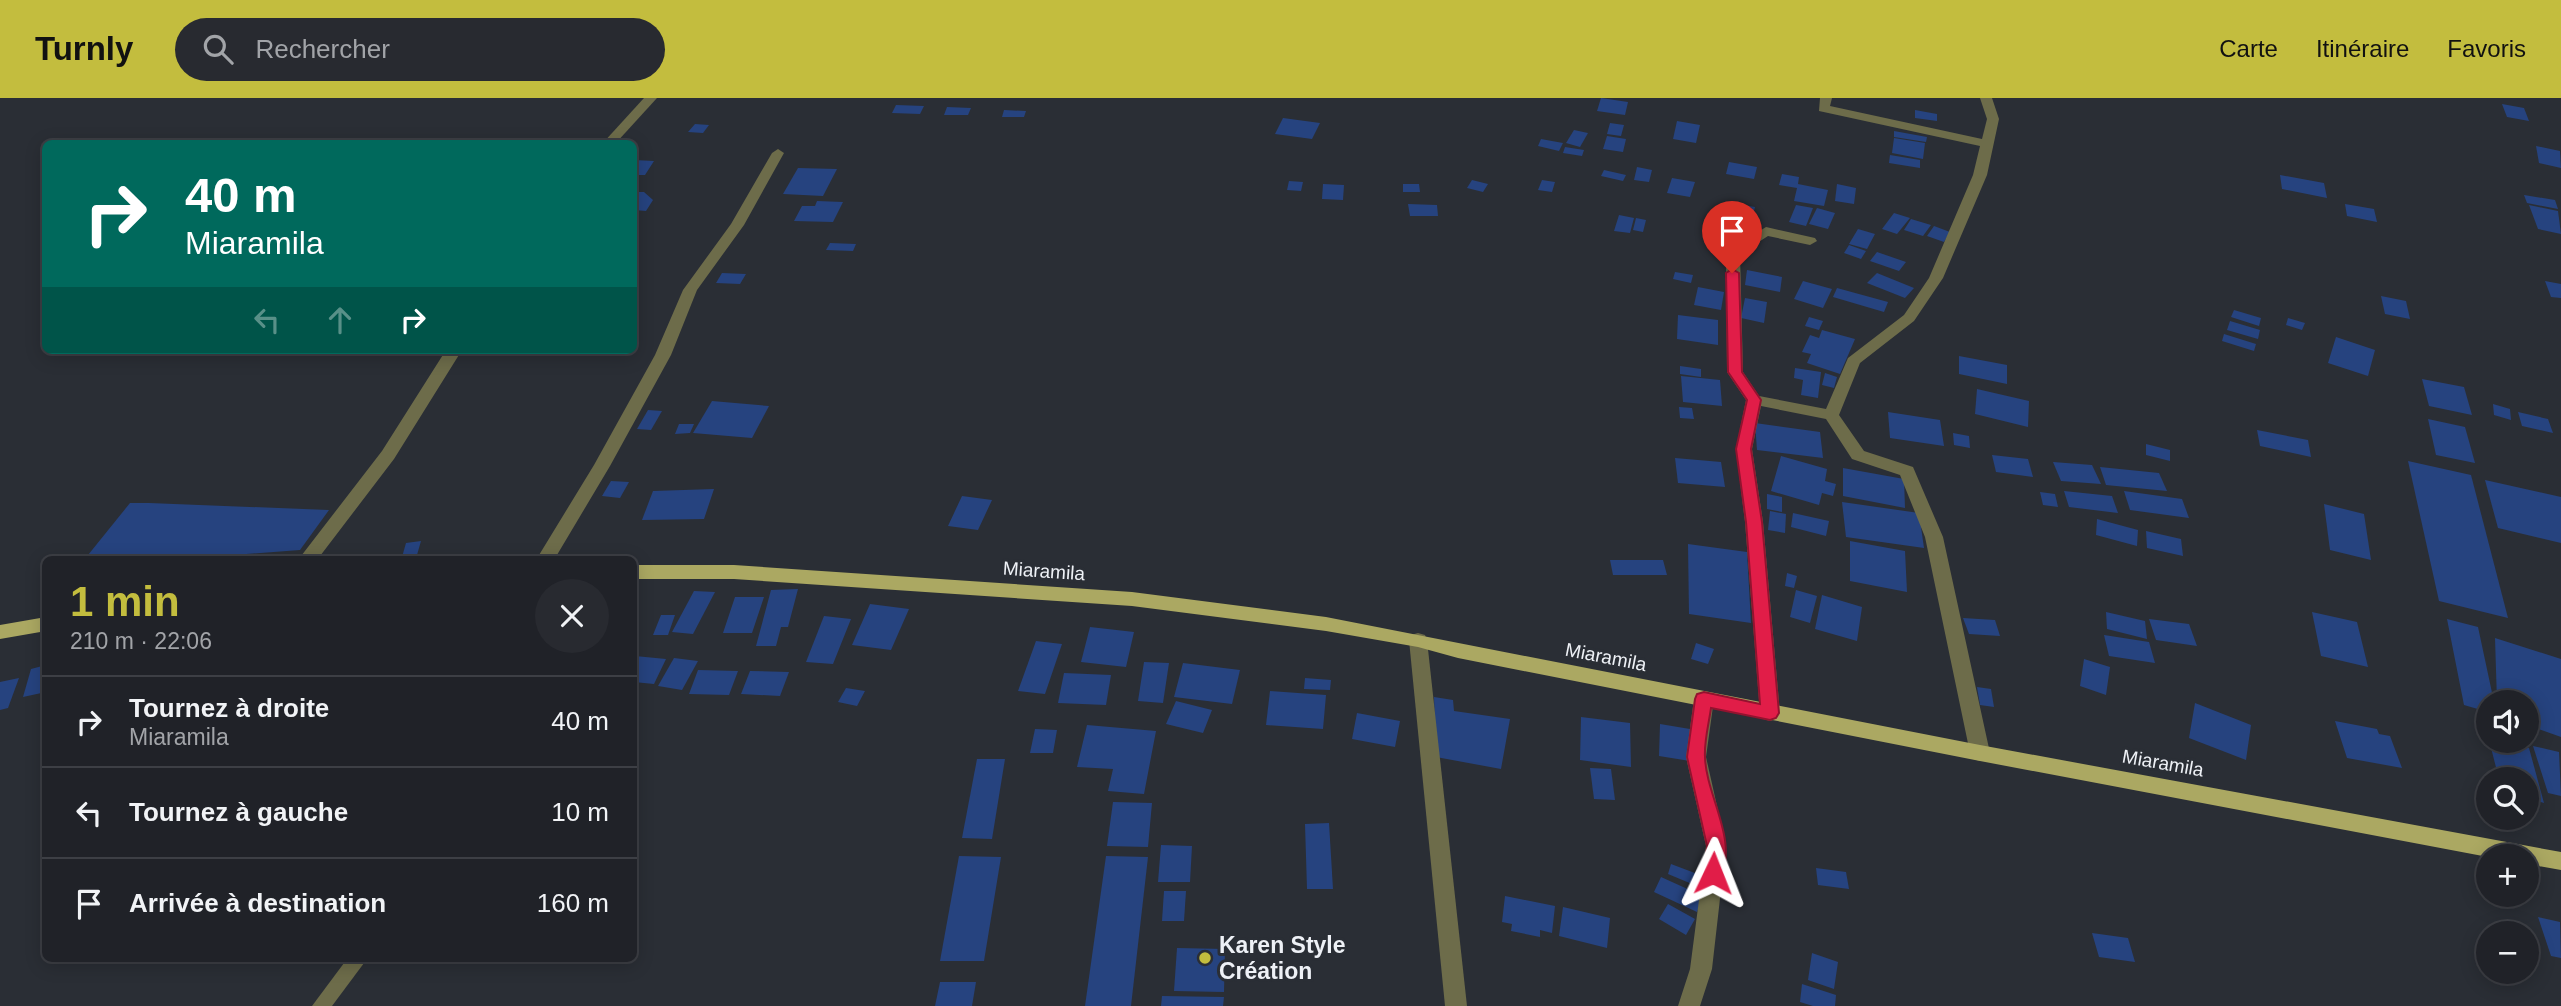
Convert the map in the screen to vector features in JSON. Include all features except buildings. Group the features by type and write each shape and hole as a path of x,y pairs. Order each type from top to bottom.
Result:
{"main road":[{"name":"Miaramila","path":"637,572 734,572 1132,599 1326,624 1418,640 1458,651 1770,713 2561,861"},
{"path":"0,632 42,625"}],"street":[{"path":"612,140 651,98"},
{"path":"1826,98 1823,107 1987,144"},
{"path":"1831,415 1853,361 1909,318 1936,278 1976,185 1993,119 1986,98"},
{"path":"547,556 602,466 663,355 690,290 737,225 778,153"},
{"path":"1811,241 1766,231 1733,252 1735,372 1754,400 1831,415 1858,455 1907,471 1934,537 1980,753"},
{"path":"310,556 388,454 451,354"},
{"path":"1754,400 1744,449 1754,522 1770,713"},
{"path":"1418,640 1457,1006"},
{"path":"1689,1006 1701,970 1716,846 1696,757 1704,699"}],"lane":[{"path":"321,1006 356,962"}],"place":[{"name":"Karen Style Création","path":"1205,958"}],"route":[{"path":"1713,873 1716,846 1696,757 1704,699 1770,713 1754,522 1744,449 1754,400 1735,372 1732,273"}]}
